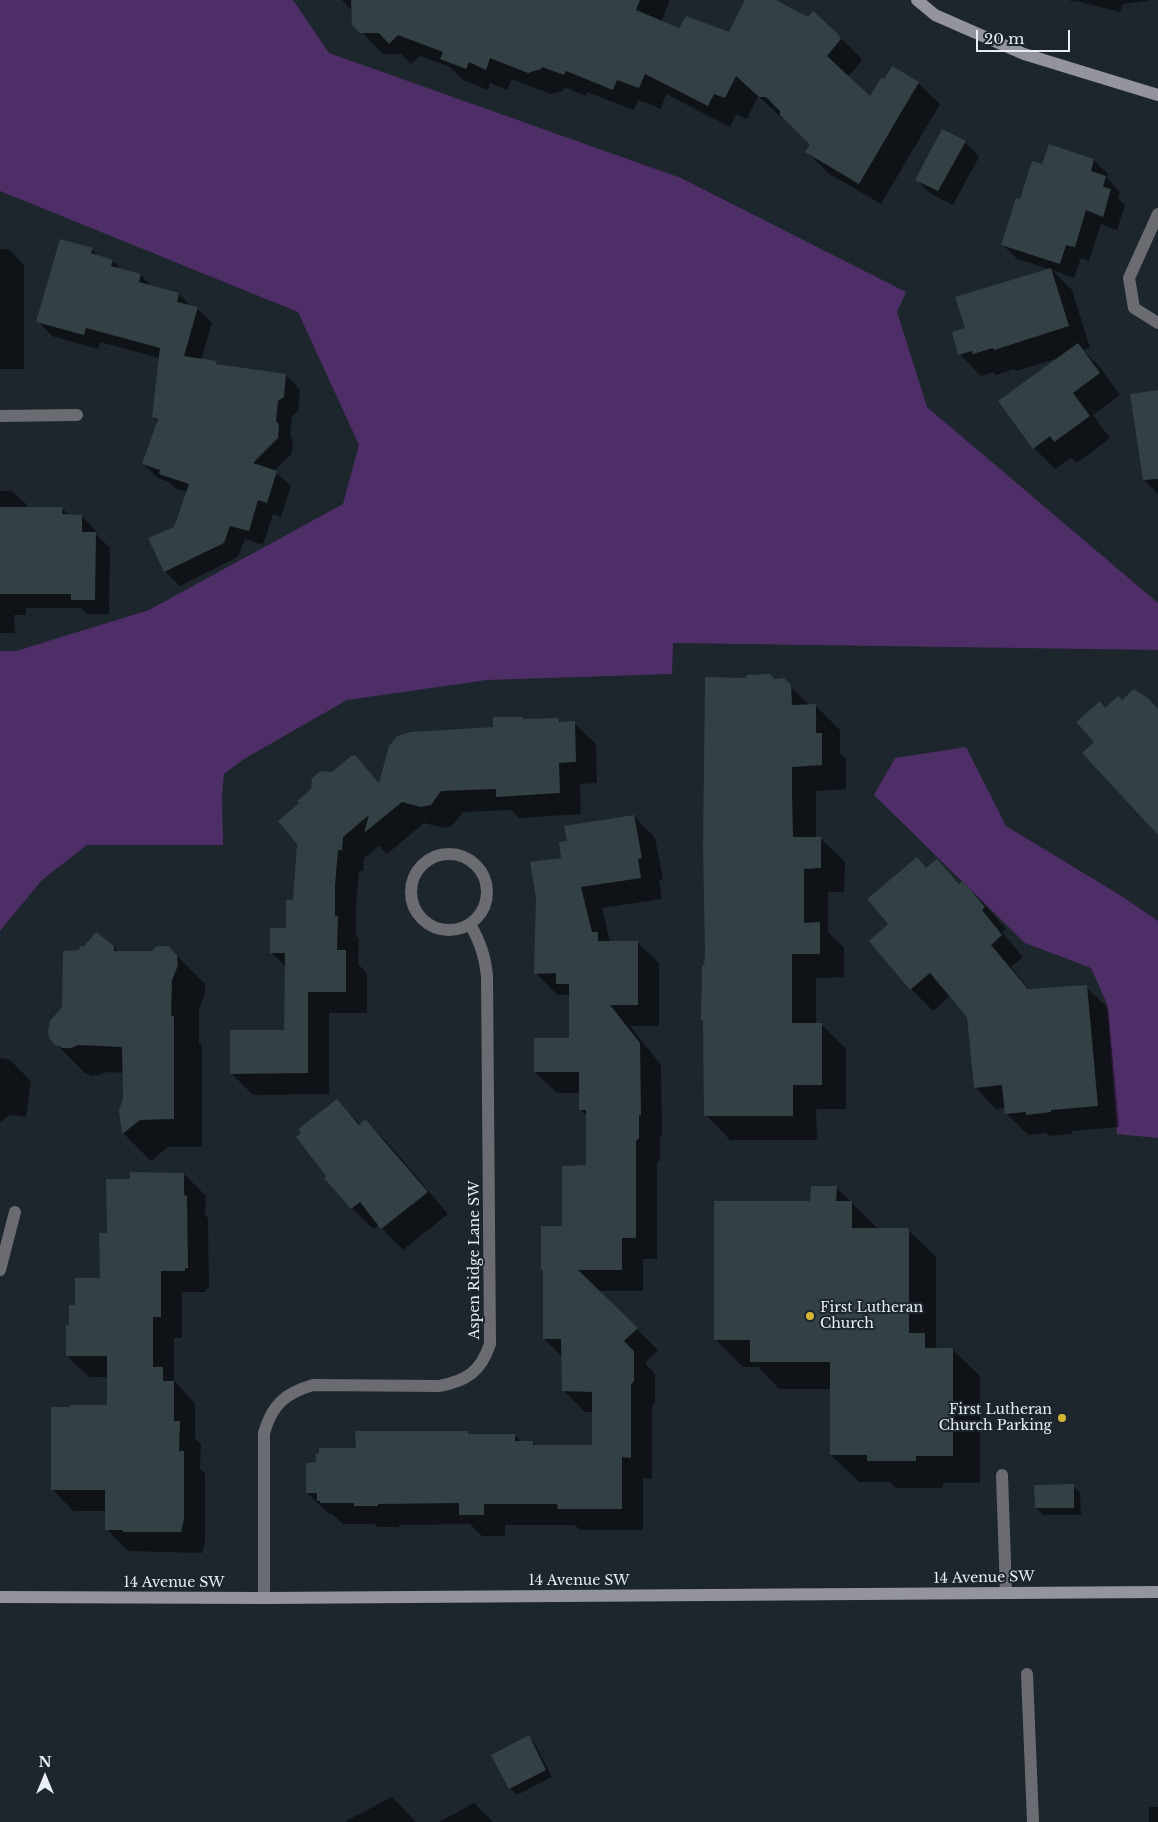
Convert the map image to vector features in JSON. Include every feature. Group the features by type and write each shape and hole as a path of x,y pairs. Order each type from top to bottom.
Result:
{"street":[{"path":"917,0 934,15 1024,54 1158,95"},
{"path":"1158,214 1129,278 1134,308 1158,323"},
{"path":"0,416 76,415"},
{"path":"444,854 457,855 469,859 479,868 485,879 488,891 486,904 480,915 470,924 459,929 434,928 424,921 416,911 412,900 411,888 421,866 432,858 444,854"},
{"name":"Aspen Ridge Lane SW","path":"264,1598 264,1434 268,1420 275,1408 284,1398 298,1389 313,1384 439,1386 454,1383 468,1377 480,1366 490,1344 487,976 486,959 481,944 470,924"},
{"path":"0,1270 14,1212"},
{"path":"1002,1475 1006,1593"},
{"name":"14 Avenue SW","path":"0,1597 264,1598 1158,1592"},
{"path":"1027,1674 1033,1822"}],"shaded area":[{"path":"0,0 293,0 329,53 681,178 906,292 897,312 927,407 1158,603 1158,650 673,643 672,674 487,680 347,700 244,759 224,774 222,795 223,845 87,845 42,880 0,931 0,651 16,651 149,610 343,504 359,445 298,312 0,191"},
{"path":"966,747 1006,826 1123,897 1158,921 1158,1138 1117,1134 1107,1004 1091,968 1025,943 874,795 895,758"}],"building":[{"path":"351,0 640,0 636,10 679,28 686,16 729,32 745,0 776,0 808,17 813,11 838,34 841,39 827,56 870,96 881,78 884,79 892,66 919,82 859,184 805,152 810,145 780,115 780,111 766,97 759,97 736,76 725,98 714,94 708,106 645,74 639,88 617,80 613,90 566,71 564,75 542,67 528,73 490,58 486,70 469,62 466,69 440,59 443,52 398,35 389,44 379,33 360,33 352,25"},
{"path":"942,129 966,141 938,191 915,180"},
{"path":"1049,144 1094,159 1091,171 1106,176 1103,187 1111,189 1103,217 1086,210 1075,247 1066,245 1060,264 1001,245 1016,198 1020,199 1032,161 1042,164"},
{"path":"60,239 93,248 91,253 113,260 111,266 141,274 139,282 179,293 177,302 198,307 184,356 217,361 216,364 286,374 284,397 278,401 276,421 279,425 278,438 253,463 277,471 267,503 258,500 249,531 230,526 224,543 164,572 148,538 174,527 189,484 159,474 160,470 142,464 158,419 152,417 160,348 86,328 84,335 36,322"},
{"path":"1051,268 1069,326 994,350 993,348 973,354 972,351 958,355 952,332 965,328 955,297"},
{"path":"1078,343 1100,373 1073,393 1090,416 1054,442 1050,436 1033,449 998,401"},
{"path":"1158,390 1158,479 1143,480 1130,394"},
{"path":"0,507 63,507 62,514 82,515 82,532 96,532 95,600 71,600 71,594 0,594"},
{"path":"770,674 774,679 784,678 791,685 792,705 816,704 816,733 822,733 822,765 792,767 793,837 821,837 821,868 804,869 804,923 820,922 820,954 792,954 792,1023 822,1023 822,1085 793,1085 793,1116 704,1116 703,1020 701,1020 702,965 704,965 705,954 703,845 705,677 746,678 747,675"},
{"path":"1134,689 1149,699 1158,709 1158,835 1082,753 1094,742 1076,722 1100,701 1105,708 1118,696 1122,700"},
{"path":"493,717 523,717 523,719 559,718 559,722 575,721 576,762 559,763 560,793 496,797 496,789 441,791 431,805 421,807 402,802 364,833 369,815 343,837 342,850 338,850 335,916 338,916 337,950 346,950 346,992 308,992 308,1073 230,1074 230,1030 284,1030 285,953 270,953 270,928 286,928 286,900 293,900 297,844 278,821 299,803 297,801 311,789 312,778 321,771 332,772 351,756 355,755 379,783 389,746 397,736 410,732 493,727"},
{"path":"634,815 642,858 638,859 641,878 581,887 592,932 598,932 598,941 638,941 638,1005 610,1005 640,1043 641,1115 639,1115 639,1138 636,1141 636,1238 622,1238 622,1270 578,1270 638,1328 624,1341 634,1351 634,1381 631,1384 631,1458 622,1457 622,1509 558,1509 557,1504 484,1504 484,1515 459,1515 459,1503 354,1506 354,1503 320,1503 320,1501 317,1501 317,1493 306,1493 306,1463 316,1462 316,1454 319,1453 319,1448 356,1448 355,1431 468,1431 468,1434 515,1434 515,1441 533,1441 533,1445 592,1445 592,1392 562,1391 561,1339 543,1339 541,1226 562,1226 562,1166 586,1165 586,1110 579,1110 579,1072 534,1072 534,1038 569,1038 569,984 556,984 556,973 534,974 536,898 530,862 561,858 559,842 567,841 564,826"},
{"path":"917,857 926,868 937,859 959,884 963,881 985,907 982,910 1002,935 991,945 1028,989 1087,985 1098,1106 1051,1110 1051,1112 1026,1115 1026,1112 1005,1114 1002,1085 974,1088 967,1017 930,973 910,990 869,941 888,924 867,899"},
{"path":"96,932 114,946 114,951 152,951 157,946 168,946 177,955 178,965 172,980 171,1015 174,1017 174,1119 140,1120 122,1134 119,1110 123,1099 122,1047 78,1045 71,1048 63,1048 55,1045 49,1038 48,1031 50,1021 62,1007 63,951 79,950 80,946 84,946"},
{"path":"337,1099 359,1125 365,1119 428,1192 381,1229 360,1202 351,1209 324,1178 326,1176 296,1137 301,1133 298,1129"},
{"path":"130,1172 184,1173 184,1195 187,1196 188,1268 185,1268 185,1271 161,1271 161,1317 153,1317 153,1367 163,1367 163,1381 174,1381 174,1421 180,1421 179,1451 184,1451 184,1519 181,1532 123,1532 123,1530 105,1530 105,1490 51,1490 51,1407 107,1405 107,1356 66,1356 66,1325 69,1325 69,1305 75,1305 75,1278 100,1278 99,1233 107,1233 106,1179 130,1179"},
{"name":"First Lutheran Church","path":"811,1186 837,1186 836,1201 852,1201 852,1228 909,1228 909,1333 925,1333 925,1348 953,1348 953,1456 916,1456 916,1461 867,1461 867,1455 830,1455 830,1362 750,1362 750,1340 714,1340 714,1201 810,1201"},
{"path":"1074,1484 1074,1508 1035,1508 1034,1485"},
{"path":"529,1735 546,1770 509,1789 491,1755"}],"place":[{"name":"First Lutheran Church","path":"810,1316"},
{"name":"First Lutheran Church Parking","path":"1062,1418"}]}
